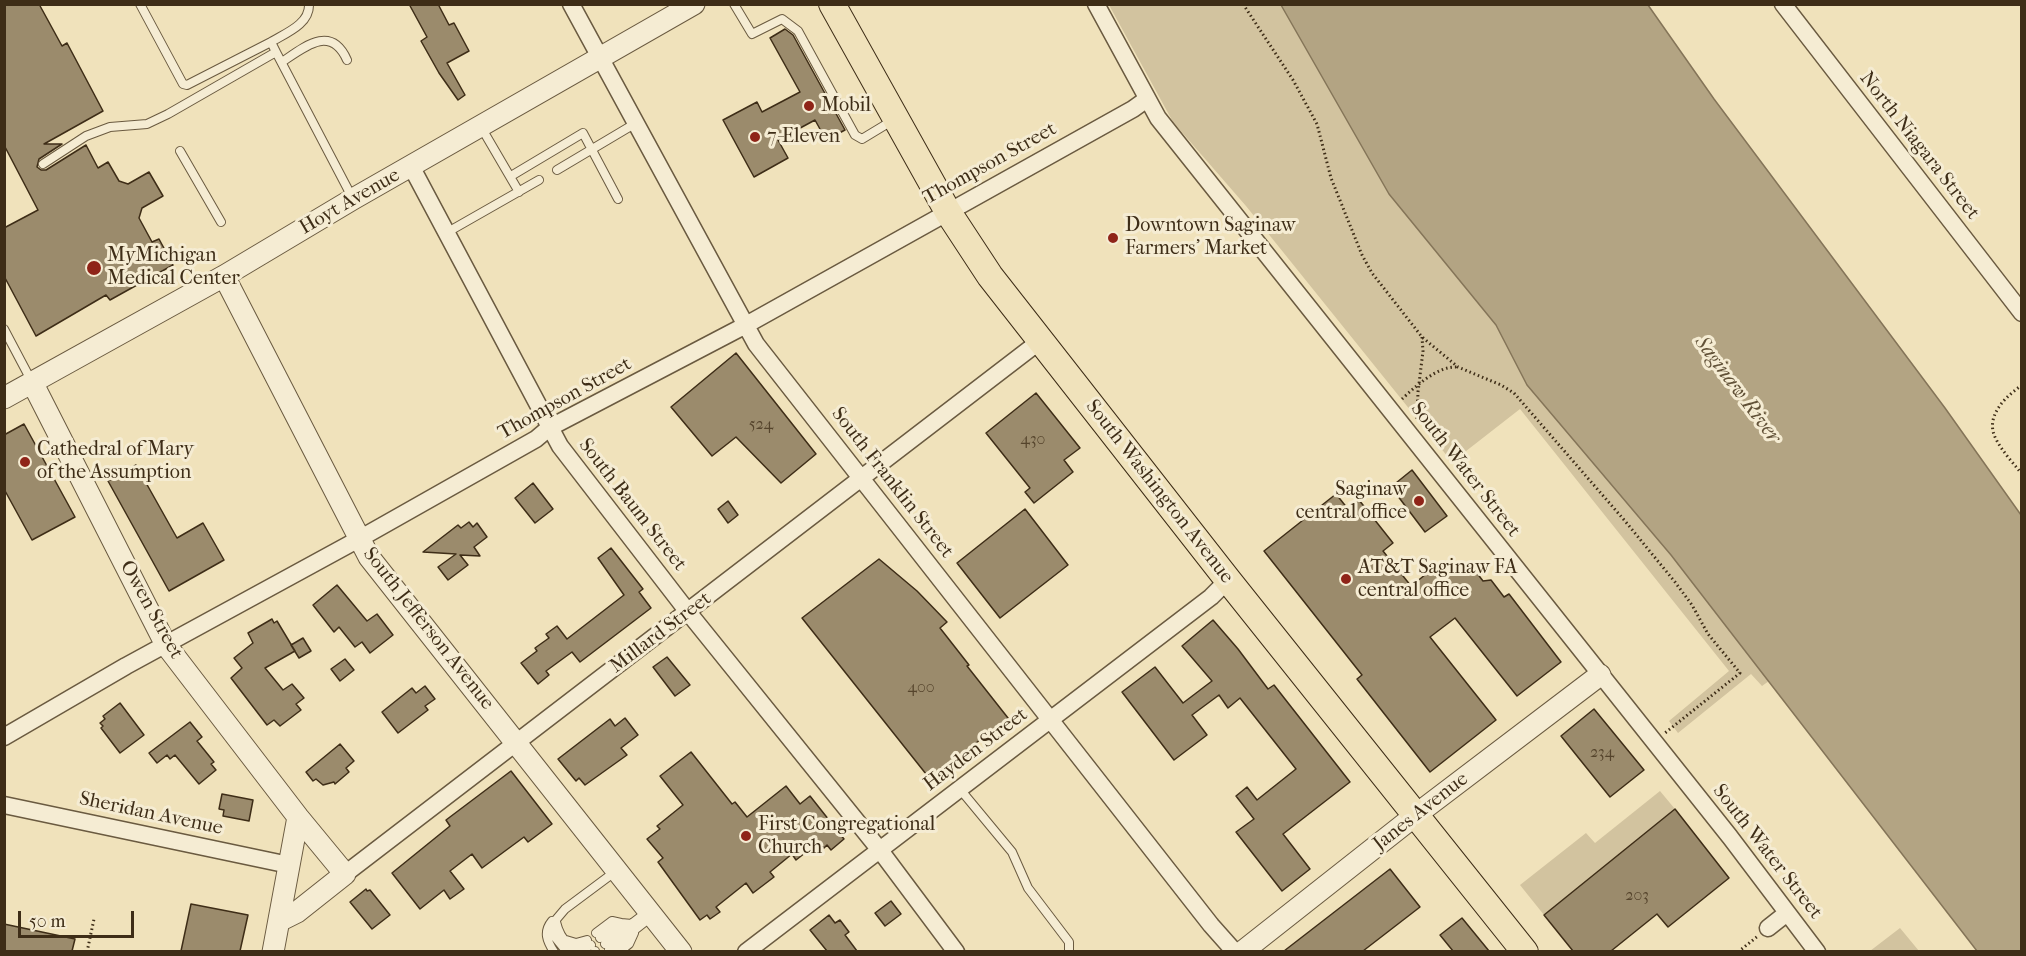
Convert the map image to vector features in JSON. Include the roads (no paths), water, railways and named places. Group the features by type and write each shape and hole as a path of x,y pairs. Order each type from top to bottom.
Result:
{"main road":[{"name":"South Washington Avenue","path":"832,4 948,212 990,276 1228,580 1525,951"}],"street":[{"name":"South Franklin Street","path":"571,4 756,344 1206,918 1235,951"},
{"name":"Hoyt Avenue","path":"4,398 224,276 353,199 694,4"},
{"name":"South Water Street","path":"1096,4 1158,118 1730,837 1817,951"},
{"name":"North Niagara Street","path":"1783,4 2022,313"},
{"name":"Thompson Street","path":"4,737 126,666 536,439 549,428 746,325 1133,109 1147,99"},
{"name":"South Baum Street","path":"411,166 560,447 688,612 879,849 956,951"},
{"name":"South Jefferson Avenue","path":"224,276 369,557 681,951"},
{"name":"Millard Street","path":"279,921 297,912 1040,341"},
{"name":"Owen Street","path":"32,382 166,645 298,817 345,874"},
{"name":"Hayden Street","path":"746,951 1211,597 1228,580"},
{"name":"Janes Avenue","path":"1242,951 1600,675"},
{"name":"Sheridan Avenue","path":"4,805 289,866"},
{"path":"273,951 298,817"},
{"path":"1768,928 1787,913"}],"lane":[{"path":"140,4 183,84 187,85 271,42 304,21 308,14 309,4"},
{"path":"734,4 752,34 782,19 798,32 855,135 862,139 895,119"},
{"path":"282,62 312,43 324,40 337,45 347,60"},
{"path":"271,42 353,199"},
{"path":"43,164 86,136 110,127 147,124 168,114 276,52"},
{"path":"557,170 636,123"},
{"path":"481,126 519,192"},
{"path":"511,176 583,133 618,199"},
{"path":"180,151 220,222"},
{"path":"446,233 539,180"},
{"path":"4,329 32,382"},
{"path":"959,788 1011,852 1028,888 1065,935 1069,942 1069,951"},
{"path":"554,951 546,930 552,920 617,870"},
{"path":"566,909 553,924 553,933 567,951"},
{"path":"603,942 634,927 650,913"},
{"path":"558,916 557,927 572,948 578,950 592,947"},
{"path":"603,942 621,922 634,927"},
{"path":"619,951 629,944 634,927"}],"water":[{"name":"Saginaw River","path":"1281,5 1648,5 1714,99 1945,408 2021,515 2021,951 1977,951 1671,555 1527,385 1496,325 1389,194"}],"place":[{"name":"Mobil","path":"809,106"},
{"name":"7-Eleven","path":"755,137"},
{"name":"Downtown Saginaw Farmers' Market","path":"1113,238"},
{"name":"MyMichigan Medical Center","path":"94,268"},
{"name":"Cathedral of Mary of the Assumption","path":"25,462"},
{"name":"Saginaw central office","path":"1419,501"},
{"name":"AT&T Saginaw FA central office","path":"1346,579"},
{"name":"First Congregational Church","path":"746,836"}]}
